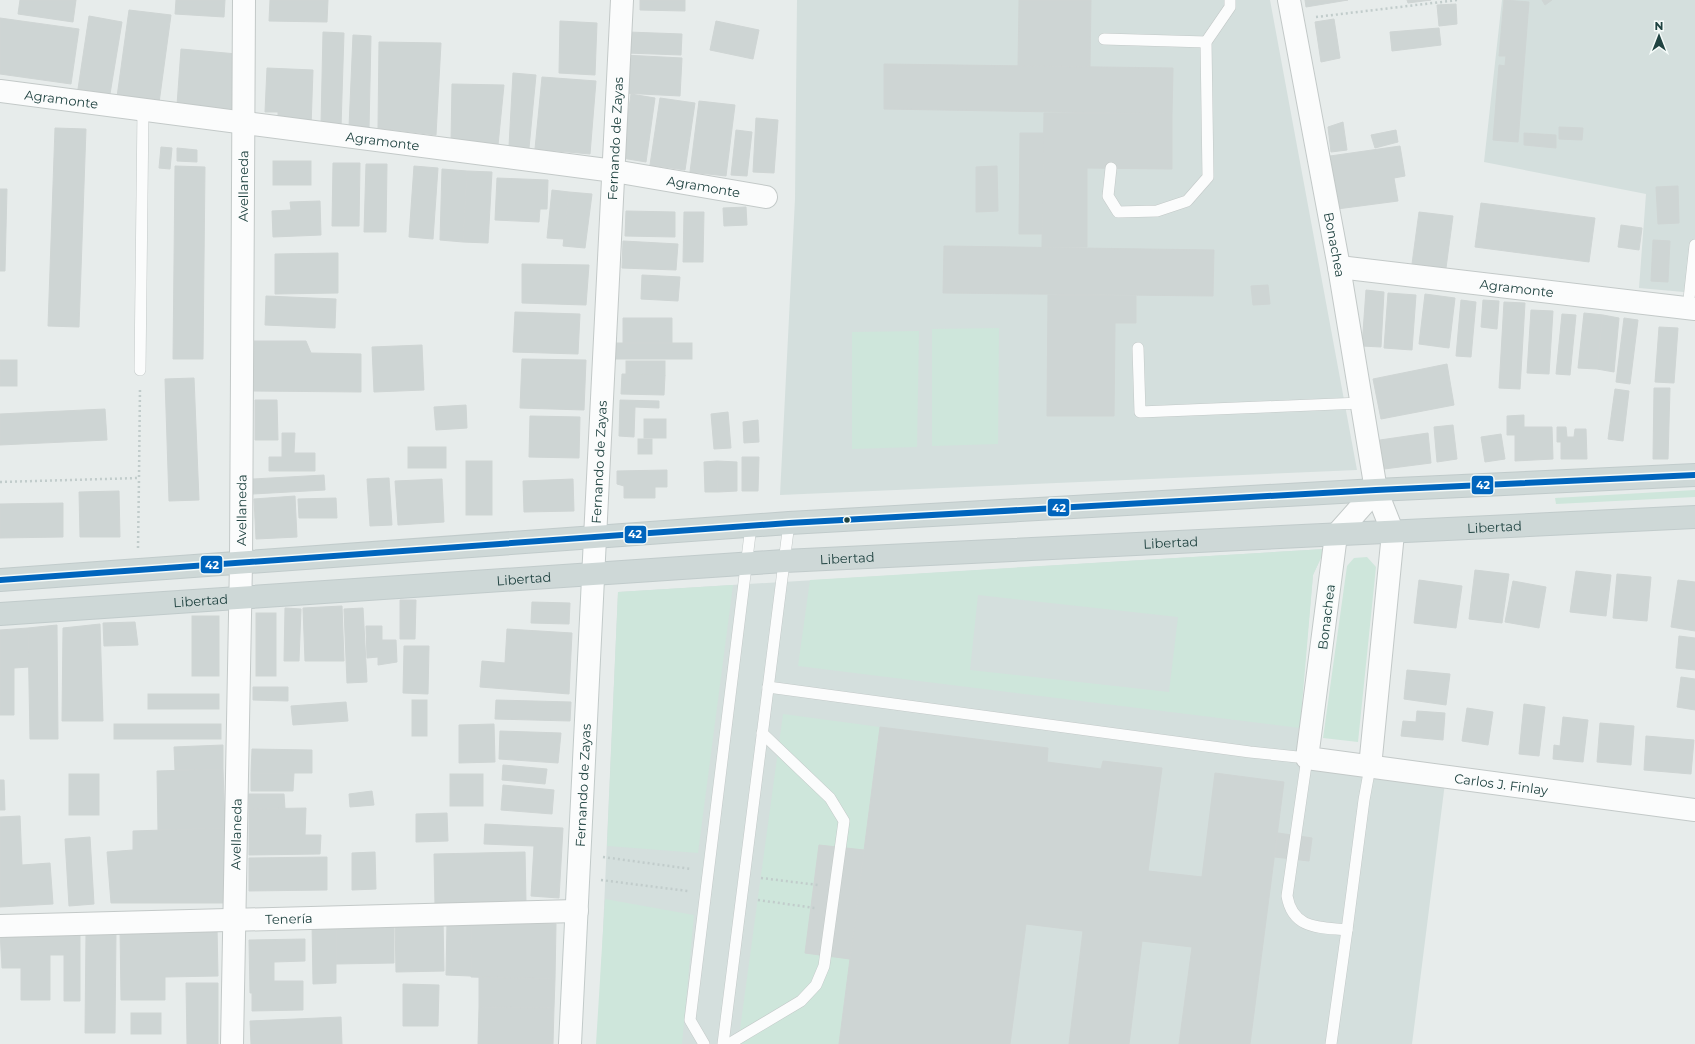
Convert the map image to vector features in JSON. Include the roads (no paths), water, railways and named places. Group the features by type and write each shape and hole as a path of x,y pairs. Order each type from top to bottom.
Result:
{"main road":[{"path":"0,580 789,523 1376,490 1695,475"},
{"name":"Libertad","path":"0,614 784,561 1394,533 1695,517"}],"street":[{"name":"Avellaneda","path":"232,1044 241,598 242,122 244,0"},
{"name":"Fernando de Zayas","path":"570,1044 622,0"},
{"name":"Bonachea","path":"1291,10 1339,267 1376,490 1394,533 1370,767"},
{"name":"Agramonte","path":"0,91 614,171 766,197"},
{"name":"Agramonte","path":"1339,267 1691,308"},
{"path":"1336,535 1376,490"},
{"name":"Bonachea","path":"1308,758 1336,535"},
{"name":"Carlos J. Finlay","path":"1308,758 1695,810"},
{"name":"Tenería","path":"0,926 577,911"}],"lane":[{"path":"1110,168 1108,196 1118,212 1157,211 1187,200 1208,177 1206,42 1230,8 1230,0"},
{"path":"1104,39 1206,42"},
{"path":"140,370 143,110"},
{"path":"1691,308 1695,245"},
{"path":"1138,348 1140,412 1361,402"},
{"path":"722,1044 789,523"},
{"path":"704,1044 690,1020 751,526"},
{"path":"768,687 1250,752 1308,758 1287,896 1289,906 1294,915 1310,925 1347,930"},
{"path":"729,1044 801,1001 816,985 824,966 844,821 830,798 762,733"},
{"path":"1331,1044 1364,800 1370,767"}]}
